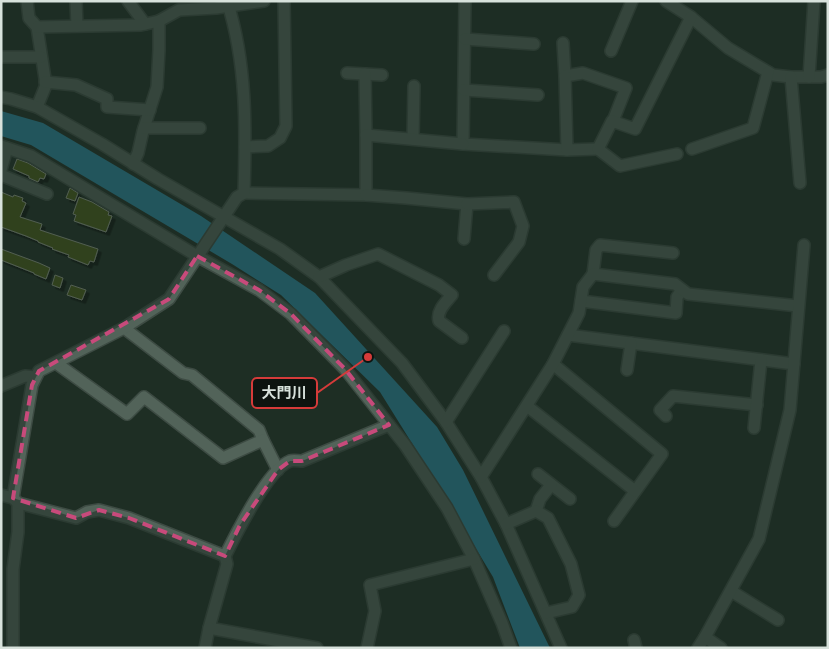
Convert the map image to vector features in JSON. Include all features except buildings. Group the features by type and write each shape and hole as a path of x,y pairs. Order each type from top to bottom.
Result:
{"street":[{"path":"27,1 29,18 37,28 46,84 37,107"},
{"path":"76,1 77,26"},
{"path":"128,1 145,24"},
{"path":"37,28 145,24 159,20 175,6 179,10 216,8 228,4 264,1"},
{"path":"245,147 268,146 280,138 286,126 284,1"},
{"path":"463,144 464,1"},
{"path":"611,51 632,1"},
{"path":"666,1 691,16 728,48 773,75 791,77 821,77 828,75"},
{"path":"809,77 814,1"},
{"path":"228,4 238,47 244,99 244,193"},
{"path":"613,121 635,129 691,16"},
{"path":"133,164 138,153 157,87 160,50 159,20"},
{"path":"465,39 534,44"},
{"path":"563,43 568,150"},
{"path":"1,57 42,57"},
{"path":"692,149 753,128 768,72"},
{"path":"565,76 583,73 626,88 613,121 598,149"},
{"path":"347,74 382,75"},
{"path":"365,74 366,195"},
{"path":"791,77 800,183"},
{"path":"45,82 76,85 107,99 108,107 150,110"},
{"path":"413,139 414,86"},
{"path":"464,90 538,95"},
{"path":"1,97 37,107 102,144 223,219 280,249 319,277 402,363 446,422 481,477 506,524 561,648"},
{"path":"144,128 200,128"},
{"path":"366,135 463,144 568,150 598,149 620,166 677,154"},
{"path":"1,170 4,147 31,156 259,290 290,314 345,369 405,445 447,508 474,560 511,648"},
{"path":"1,175 48,194"},
{"path":"14,648 14,569 18,532 15,501 32,385 35,377 39,371 124,328 169,299 237,197 244,193 366,195 468,204 514,202 523,226 519,242 494,275"},
{"path":"464,239 468,204"},
{"path":"481,477 554,364 579,313 583,287 593,274 596,250 600,244 673,253"},
{"path":"698,648 759,539 790,410 804,245"},
{"path":"319,277 378,254 439,285 452,295 440,311 438,317 439,321 462,338"},
{"path":"593,274 675,284 688,294 798,306"},
{"path":"581,301 676,313 677,297 682,290"},
{"path":"124,328 183,373 192,375 259,430 262,440 278,470"},
{"path":"446,422 504,331"},
{"path":"568,335 794,364"},
{"path":"627,370 630,343"},
{"path":"754,428 761,360"},
{"path":"56,363 128,414 144,397 223,458 262,440"},
{"path":"554,364 662,454 614,520"},
{"path":"3,383 24,376 35,377"},
{"path":"666,416 660,410 674,396 756,405"},
{"path":"527,406 635,491"},
{"path":"205,648 227,564 225,556 240,526 268,480 290,461 302,461 389,425"},
{"path":"538,474 570,499"},
{"path":"506,524 536,511 540,499 551,485"},
{"path":"1,495 15,501 76,518 88,512 100,510 129,518 225,556"},
{"path":"536,511 548,518 571,564 578,595 572,607 546,613"},
{"path":"367,648 375,611 370,585 474,560"},
{"path":"731,591 778,620"},
{"path":"1,604 14,606"},
{"path":"209,628 317,648"},
{"path":"705,637 721,648"}],"highlighted area":[{"path":"197,256 259,290 291,314 345,369 389,425 302,461 290,461 278,470 240,525 225,556 129,518 99,510 76,518 13,498 32,385 39,371 169,299"}],"water":[{"path":"1,111 43,123 201,216 315,293 437,427 463,470 550,648 520,648 493,577 380,392 281,295 31,145 1,136"}],"place":[{"name":"大門川","path":"368,357"}]}
